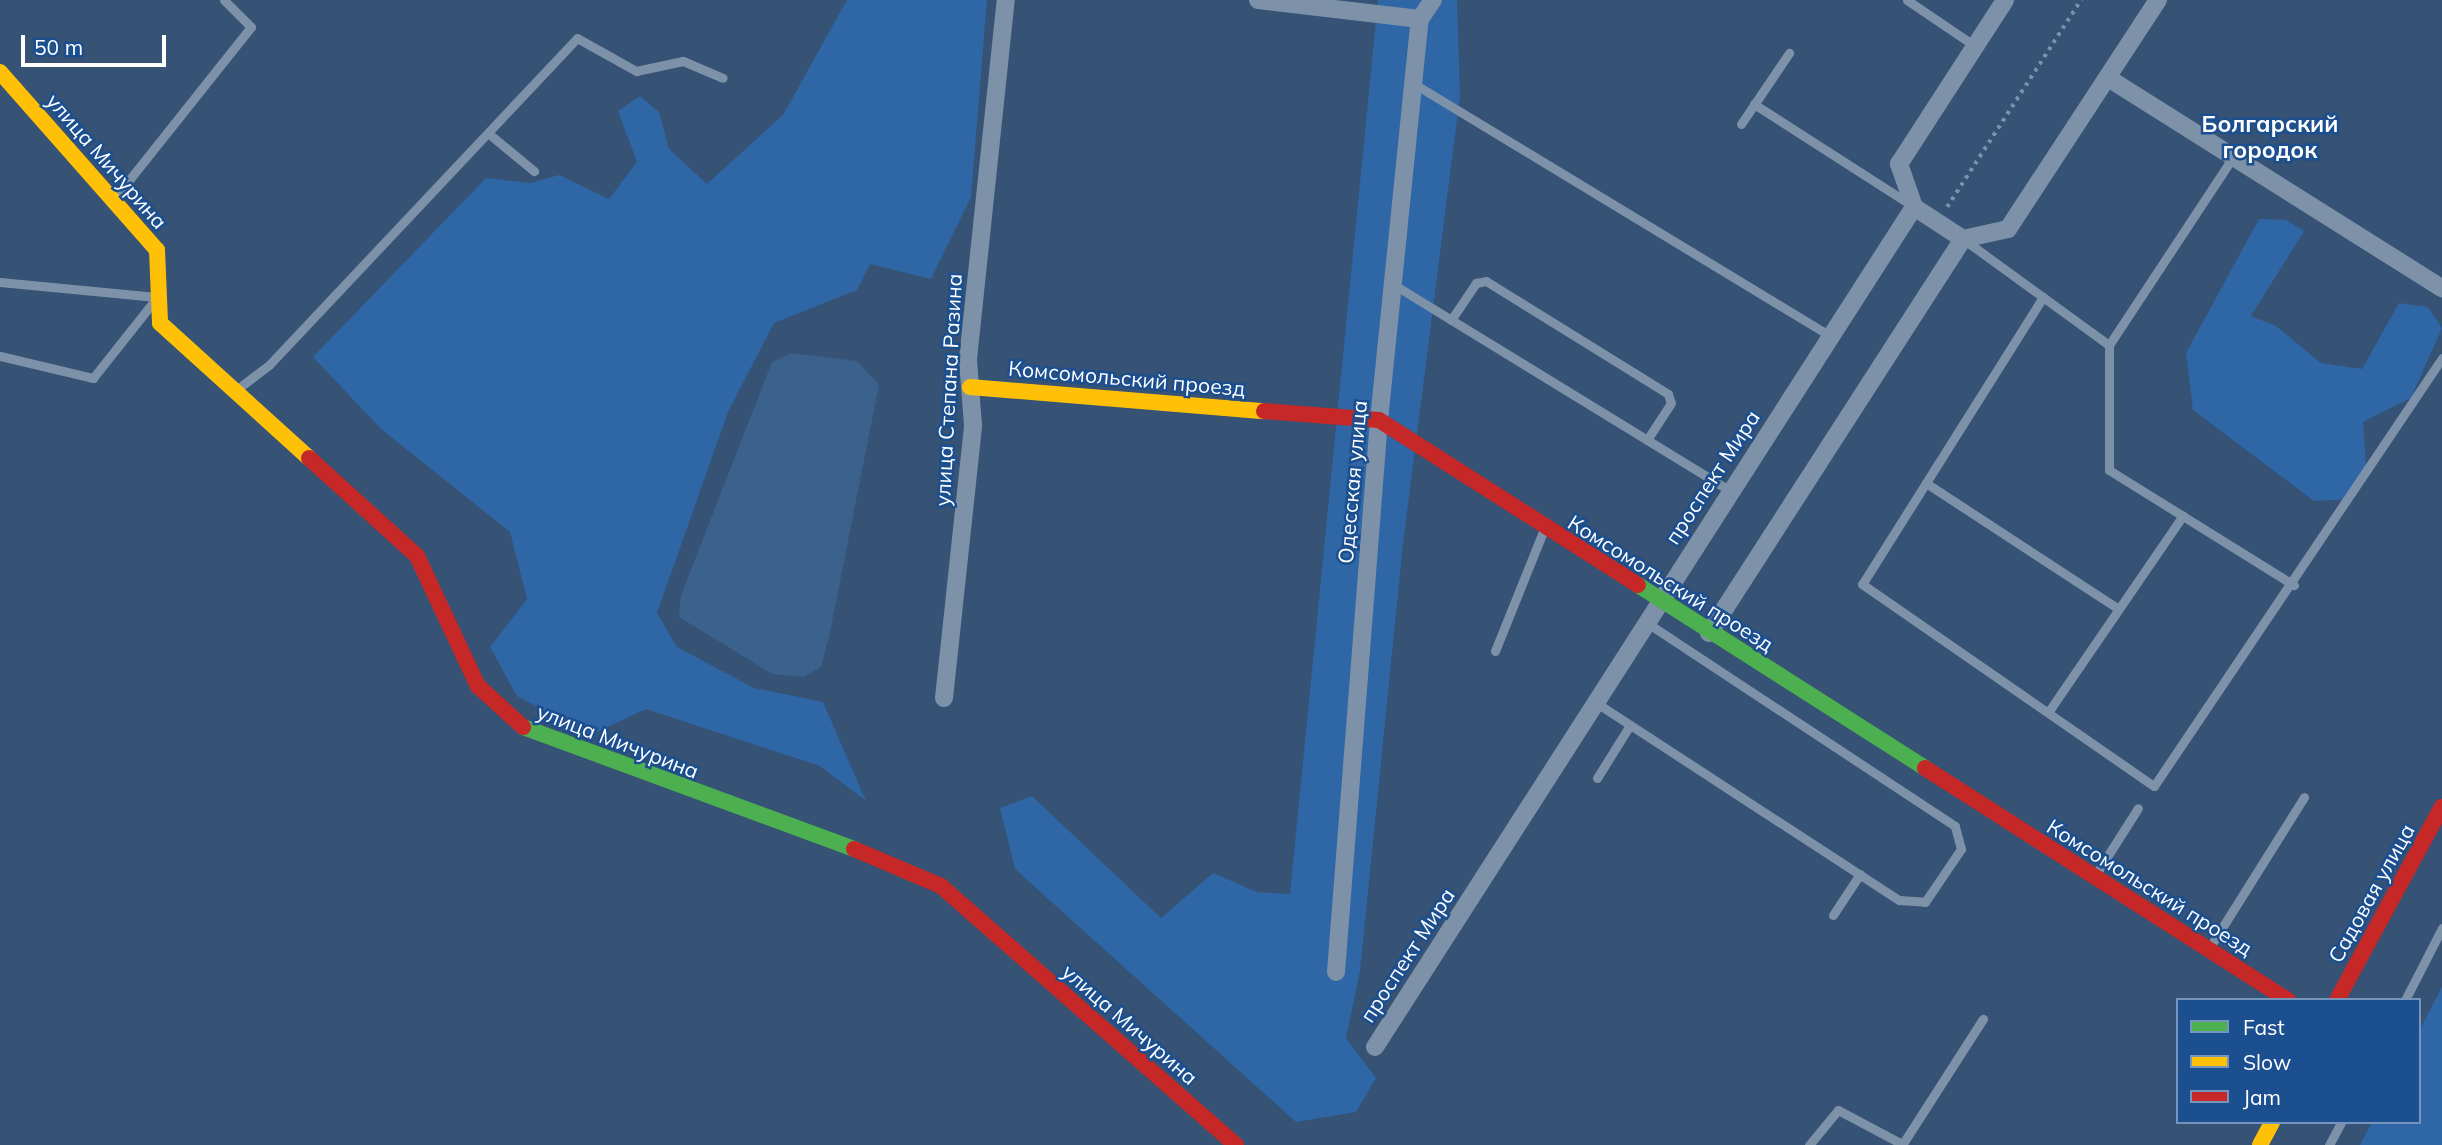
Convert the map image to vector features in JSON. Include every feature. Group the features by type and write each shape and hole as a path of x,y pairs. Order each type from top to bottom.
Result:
{"street":[{"name":"улица Степана Разина","path":"944,698 973,426 970,387 1006,0"},
{"path":"1258,0 1420,19 1433,0"},
{"path":"1963,239 1914,207 1899,164 2005,0"},
{"path":"1709,633 1963,239 2008,229 2158,0"},
{"name":"Одесская улица","path":"1336,972 1379,420 1396,286 1420,19"},
{"name":"улица Мичурина","path":"0,72 157,250 160,323 417,556 478,687 503,715 540,737 916,871 941,886 1236,1145"},
{"path":"2108,78 2442,288"},
{"name":"проспект Мира","path":"1375,1047 1914,207"},
{"name":"Комсомольский проезд","path":"970,387 1379,420 2285,998"},
{"name":"Садовая улица","path":"2344,997 2442,807"},
{"path":"2260,1145 2271,1124"}],"lane":[{"path":"113,200 251,27 224,0"},
{"path":"1906,0 1975,46"},
{"path":"234,391 269,365 577,38 636,71 682,61 723,78"},
{"path":"1741,124 1789,53"},
{"path":"1416,85 1831,336"},
{"path":"1754,104 1914,207"},
{"path":"488,133 534,172"},
{"path":"2233,157 2109,345 2109,470 2294,585"},
{"path":"1963,239 2109,345"},
{"path":"1451,320 1476,283 1486,281 1668,394 1671,403 1647,440"},
{"path":"0,282 158,297"},
{"path":"1396,286 1731,491"},
{"path":"0,356 93,378 158,297"},
{"path":"2043,297 1862,584 2154,786 2294,585 2442,358"},
{"path":"1926,483 2117,608"},
{"path":"2049,711 2183,515"},
{"path":"1496,651 1545,528"},
{"path":"1595,702 1899,900 1925,902 1963,837 1955,826 1646,622"},
{"path":"1597,778 1630,725"},
{"path":"2208,949 2304,797"},
{"path":"2094,877 2138,808"},
{"path":"1833,915 1860,874"},
{"path":"2406,998 2442,928"},
{"path":"1809,1145 1838,1110 1902,1144 1983,1019"},
{"path":"2329,1145 2340,1124"}],"path":[{"path":"1937,222 2081,0"}],"shaded area":[{"path":"847,0 987,0 971,197 931,279 870,264 857,290 774,323 728,412 657,613 677,647 754,688 823,702 866,801 820,766 646,709 590,735 517,696 490,647 527,599 510,532 381,429 313,357 486,178 530,183 559,175 609,199 637,162 618,111 640,96 659,112 669,149 707,184 783,115"},
{"path":"1378,0 1457,0 1460,96 1403,544 1360,971 1346,1038 1376,1078 1356,1112 1296,1122 1015,869 1000,808 1032,796 1161,918 1213,873 1257,892 1290,894"},
{"path":"2259,219 2286,220 2304,231 2251,316 2276,326 2321,363 2362,369 2399,303 2428,307 2442,328 2411,398 2363,422 2366,465 2350,499 2314,501 2193,410 2186,353"},
{"path":"791,353 857,361 879,385 829,637 821,667 804,677 772,674 679,617 681,595 772,362"},
{"path":"2442,987 2442,1145 2360,1145 2371,1124 2421,1124 2421,1027"}],"traffic: fast":[{"path":"1638,585 1925,768"},
{"path":"523,727 854,849"}],"traffic: slow":[{"path":"0,72 157,250 160,323 309,458"},
{"path":"970,387 1264,411"},
{"path":"2260,1145 2271,1124"}],"traffic: jam":[{"path":"1264,411 1379,420 1638,585"},
{"path":"309,458 417,556 478,686 523,727"},
{"path":"1925,768 2285,998"},
{"path":"2338,998 2442,807"},
{"path":"854,849 941,886 1236,1145"}],"district":[{"name":"Болгарский городок","path":"2270,137"}]}
